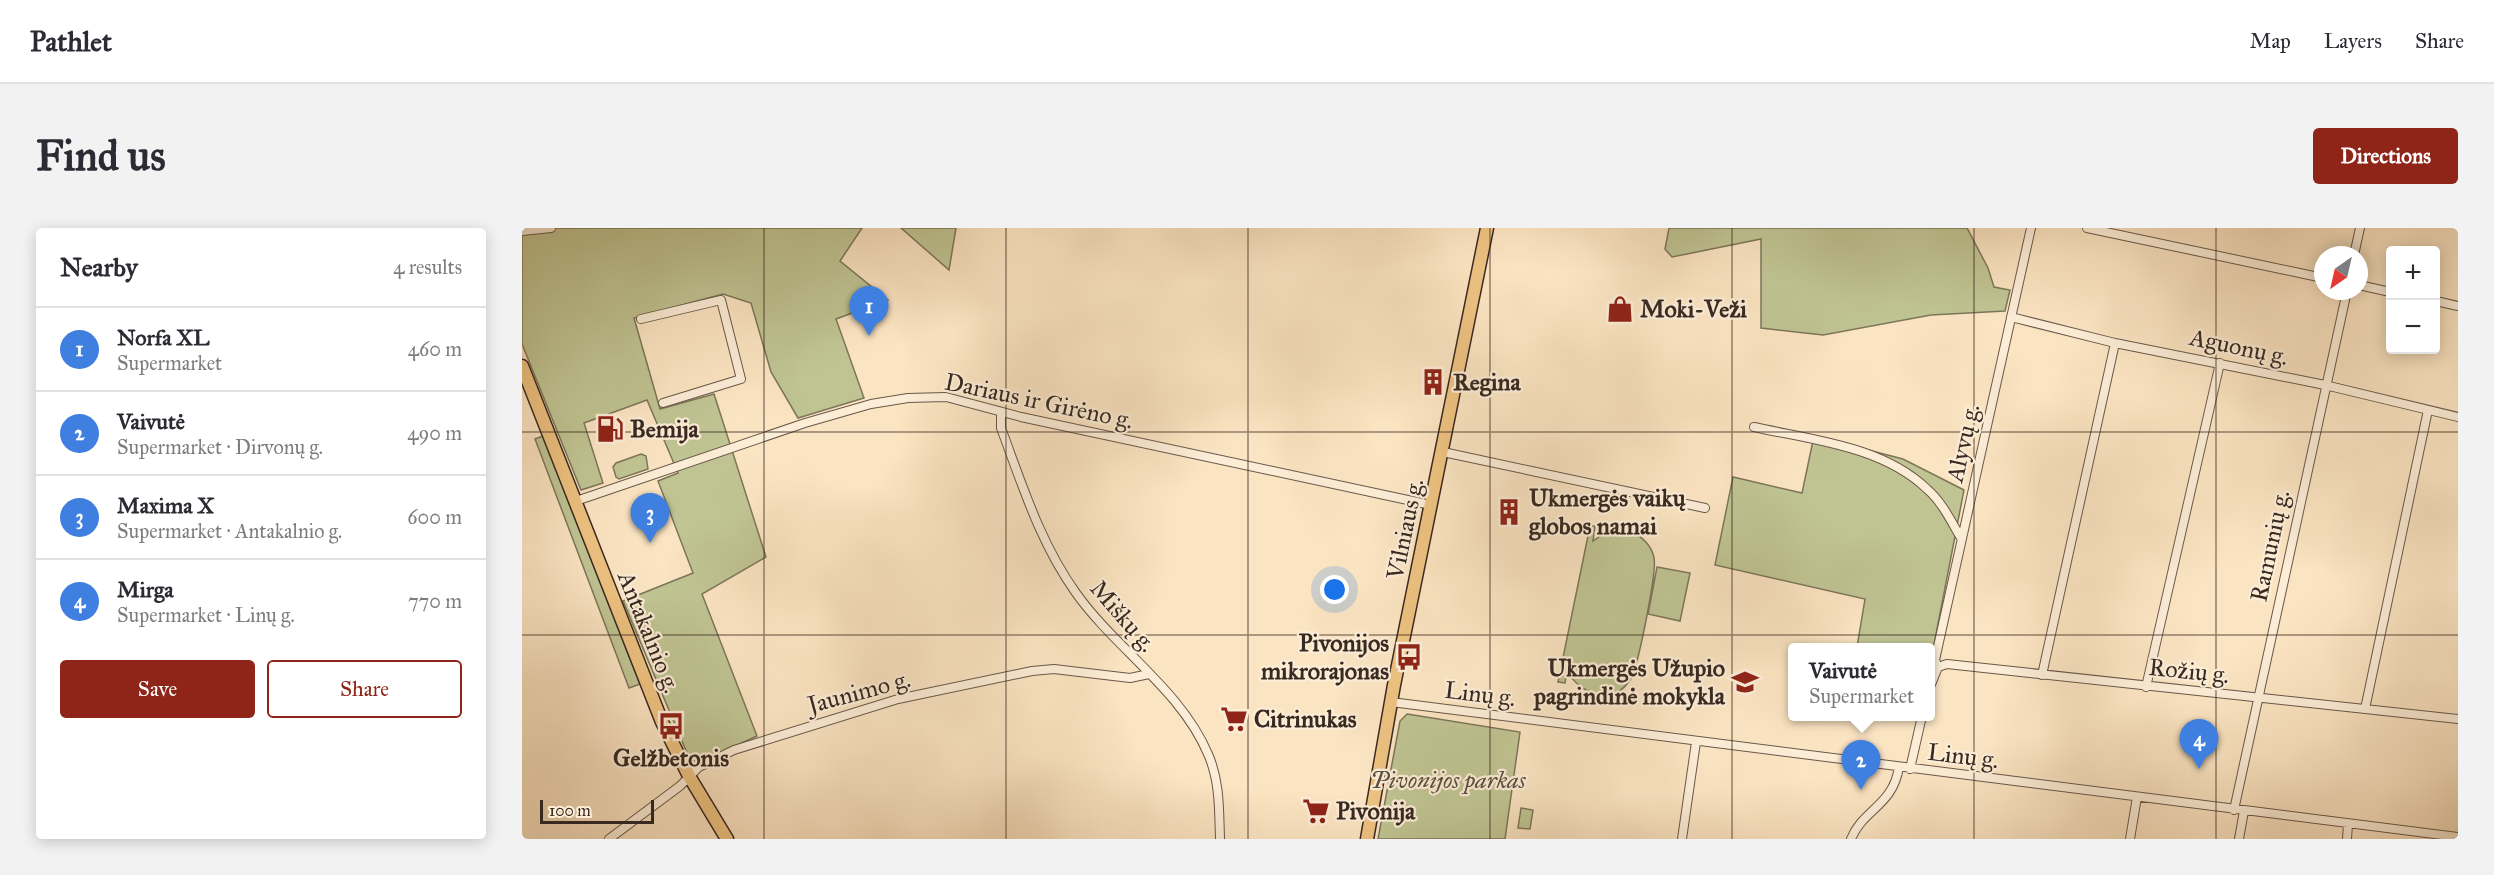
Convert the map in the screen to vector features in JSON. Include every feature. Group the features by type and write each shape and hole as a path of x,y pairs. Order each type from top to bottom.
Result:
{"main road":[{"name":"Vilniaus g.","path":"1367,839 1391,702 1487,228"},
{"name":"Antakalnio g.","path":"522,366 659,715 689,776 727,839"}],"street":[{"path":"522,231 551,228"},
{"name":"Alyvų g.","path":"1938,667 1935,660 2031,228"},
{"path":"2087,228 2314,276"},
{"path":"2356,246 2360,228"},
{"path":"2368,287 2386,291"},
{"path":"641,319 721,300 741,379 663,403"},
{"name":"Ramunių g.","path":"2234,810 2256,698 2345,300"},
{"path":"2440,302 2458,306"},
{"name":"Aguonų g.","path":"2011,317 2115,343 2325,385 2458,417"},
{"path":"2042,675 2115,343"},
{"path":"2146,687 2220,363"},
{"name":"Dariaus ir Girėno g.","path":"576,501 805,423 871,404 908,398 946,397 1001,412 1431,505"},
{"path":"2365,709 2428,410"},
{"name":"Miškų g.","path":"1001,412 1001,428 1052,555 1090,611 1188,720 1208,754 1217,784 1220,839"},
{"path":"1754,427 1857,450 1898,467 1928,489 1946,512 1961,538"},
{"path":"1443,452 1705,508"},
{"name":"Rožių g.","path":"1938,667 1947,664 2458,719"},
{"path":"1935,674 1938,667"},
{"name":"Jaunimo g.","path":"609,839 699,767 734,750 898,699 1001,677 1054,669 1130,678 1149,674"},
{"name":"Linų g.","path":"1391,702 2458,837"},
{"path":"1910,769 1921,721"},
{"path":"1682,839 1696,742"},
{"path":"1851,839 1857,827 1886,800 1899,767"},
{"path":"2130,839 2137,797"},
{"path":"2240,839 2244,811"},
{"path":"2347,839 2349,824"}],"green space":[{"path":"522,228 862,228 840,261 888,300 836,319 864,398 798,418 771,372 751,303 723,294 634,318 660,409 714,394 766,557 702,594 757,736 700,762 690,760 623,601 693,573 658,481 678,473 647,400 584,423 603,483 581,490 522,344"},
{"path":"901,228 956,228 949,270"},
{"path":"1669,228 1967,228 1988,268 1994,287 2010,290 2005,311 1931,315 1823,335 1761,328 1761,239 1672,257 1665,249"},
{"path":"543,436 640,684 629,688 535,439"},
{"path":"1814,436 1903,459 1964,490 1934,643 1858,643 1865,599 1715,565 1733,477 1802,493"},
{"path":"641,454 646,456 648,469 619,479 616,477 613,467 616,463"},
{"path":"1590,526 1595,526 1593,541 1615,530 1635,534 1649,546 1654,558 1650,599 1633,672 1623,688 1606,695 1588,691 1580,686 1567,671 1565,683 1558,682"},
{"path":"1657,567 1690,573 1680,621 1648,614"},
{"name":"Pivonijos parkas","path":"1407,714 1520,732 1505,839 1378,839 1400,721"},
{"path":"1521,808 1533,810 1530,829 1518,828"}],"place":[{"name":"Moki-Veži","path":"1620,309"},
{"name":"Norfa XL","path":"869,336"},
{"name":"Regina","path":"1433,382"},
{"name":"Bemija","path":"610,429"},
{"name":"Ukmergės vaikų globos namai","path":"1509,512"},
{"name":"Maxima X","path":"650,543"},
{"name":"Pivonijos mikrorajonas","path":"1409,657"},
{"name":"Ukmergės Užupio pagrindinė mokykla","path":"1745,682"},
{"name":"Citrinukas","path":"1234,719"},
{"name":"Gelžbetonis","path":"671,726"},
{"name":"Mirga","path":"2199,769"},
{"name":"Vaivutė","path":"1861,790"},
{"name":"Pivonija","path":"1316,811"}]}
